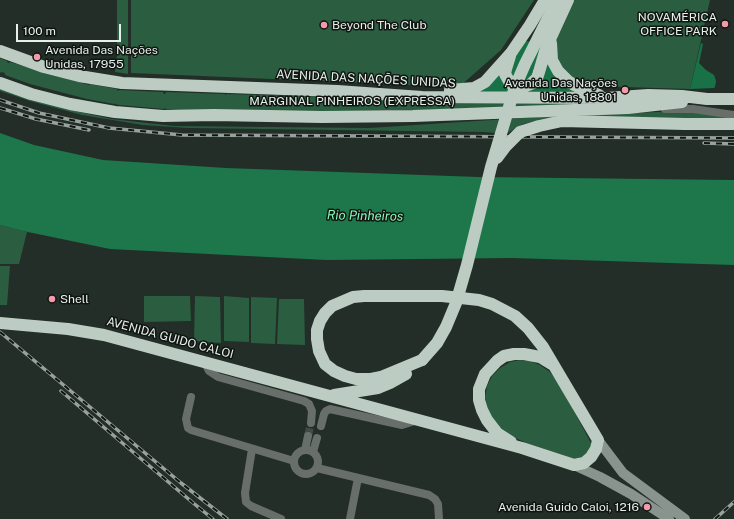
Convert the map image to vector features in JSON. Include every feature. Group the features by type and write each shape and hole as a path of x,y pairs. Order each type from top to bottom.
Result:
{"highway":[{"path":"369,93 460,90 474,88 484,82 511,53 545,0"},
{"path":"329,396 378,388 404,376 422,360 437,342 446,327 456,303 467,265 491,167 515,87 557,0"},
{"path":"511,53 506,69 507,78 514,86 526,87 537,78 552,32 568,0"},
{"path":"552,32 552,60 558,71 574,85 606,98"},
{"name":"AVENIDA DAS NAÇÕES UNIDAS","path":"0,51 44,67 79,76 122,83 198,87 255,87 422,97 606,98 648,95 682,96 707,99 734,99"},
{"name":"MARGINAL PINHEIROS (EXPRESSA)","path":"0,83 31,94 70,104 114,112 163,116 400,116 628,108 707,99"},
{"path":"491,167 506,146 520,132 562,120 734,124"},
{"path":"422,360 388,375 371,379 356,379 345,376 334,371 326,364 318,351 317,330 320,321 332,306 352,297 442,296 478,300 492,304 519,320 528,328 543,347 554,365 598,440 596,449 591,457 584,463 574,466 522,448 497,433 487,420 479,400 479,389 485,374 504,356 524,354 540,358 554,365"},
{"name":"AVENIDA GUIDO CALOI","path":"0,323 68,329 93,333 204,361 522,448"}],"main road":[{"path":"598,440 623,473 685,519"},
{"path":"574,466 600,477 631,494 669,519"}],"street":[{"path":"628,108 693,109 734,114"},
{"path":"204,361 209,371 218,377 304,401 311,406 326,411 330,409 402,425 419,420"},
{"path":"191,397 186,420 188,428 191,430 294,461"},
{"path":"311,406 311,423"},
{"path":"321,426 326,411"},
{"path":"308,436 309,451 318,459 317,468 311,473 303,474 296,469 294,461 297,453 309,451 317,438"},
{"path":"252,449 244,493 246,502 251,506 281,519"},
{"path":"317,468 430,495 438,504 439,519"},
{"path":"350,519 358,478"}],"shaded area":[{"path":"117,0 128,0 128,74 115,72 117,56"},
{"name":"Beyond The Club","path":"131,0 534,0 501,50 459,87 131,73"},
{"path":"574,0 710,0 690,89 590,86 570,77 562,71 554,47 558,29"},
{"path":"525,41 542,43 529,83 512,79 509,67"},
{"path":"701,43 703,44 699,63 714,75 716,81 715,87 690,89"},
{"path":"0,58 9,63 10,62 89,85 117,89 118,91 163,92 164,94 166,92 225,95 332,97 332,99 337,99 337,97 379,99 379,101 382,101 382,99 622,102 482,109 220,113 119,105 115,103 87,99 30,84 5,75 5,73 0,73"},
{"path":"547,60 578,92 476,93 499,73 520,91"},
{"path":"0,89 70,110 112,119 174,126 369,128 538,117 680,111 734,118 734,121 547,118 523,124 506,134 484,132 188,128 143,125 82,115 30,101 0,91"},
{"path":"0,225 27,232 19,264 0,264"},
{"path":"0,266 10,266 7,305 0,305"},
{"path":"144,296 190,296 191,321 144,322"},
{"path":"195,296 220,297 221,343 194,341"},
{"path":"224,296 249,298 249,342 224,341"},
{"path":"251,297 277,298 275,344 251,343"},
{"path":"279,299 304,299 305,345 277,344"},
{"path":"520,360 530,361 540,365 550,372 559,383 592,445 592,448 580,461 513,437 501,429 493,420 487,408 485,397 487,386 492,376 500,368 510,362"}],"water":[{"name":"Rio Pinheiros","path":"0,133 34,145 103,160 226,168 479,177 734,180 734,265 512,258 326,260 110,249 0,225"}],"tunnel":[{"path":"308,436 311,423"}],"railway":[{"path":"0,100 39,113 109,128 182,135 734,138"},
{"path":"0,108 36,119 89,130"},
{"path":"704,143 734,144"},
{"path":"0,332 181,483 227,519"},
{"path":"61,391 213,519"},
{"path":"715,519 734,502"}],"place":[{"name":"NOVAMÉRICA OFFICE PARK","path":"725,24"},
{"name":"Beyond The Club","path":"324,25"},
{"name":"Avenida Das Nações Unidas, 17955","path":"37,57"},
{"name":"Avenida Das Nações Unidas, 18801","path":"625,90"},
{"name":"Shell","path":"52,299"},
{"name":"Avenida Guido Caloi, 1216","path":"647,507"}]}
